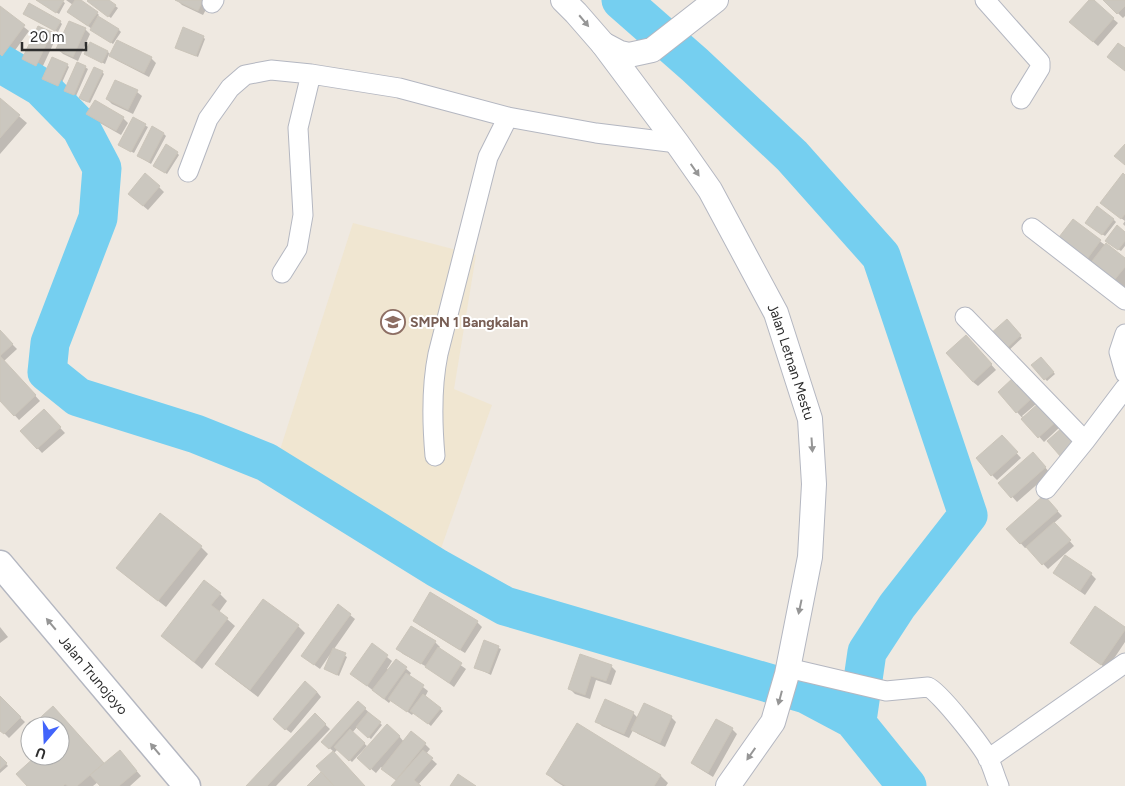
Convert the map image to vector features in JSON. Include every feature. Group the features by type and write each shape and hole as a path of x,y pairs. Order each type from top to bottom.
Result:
{"main road":[{"name":"Jalan Trunojoyo","path":"0,564 187,786"}],"street":[{"name":"Jalan Letnan Mestu","path":"563,0 576,12 603,44 710,190 776,313 810,419 814,484 810,557 787,671 773,722 728,786"},
{"path":"603,44 620,53 629,55 654,48 716,0"},
{"path":"984,0 1040,62 1040,68 1021,99"},
{"path":"636,88 654,48"},
{"path":"188,172 208,120 230,88 245,75 271,70 311,74 399,88 508,117 596,133 677,143"},
{"path":"282,273 297,249 303,215 298,128 311,74"},
{"path":"435,456 433,378 438,354 488,157 508,117"},
{"path":"1032,228 1125,300"},
{"path":"965,317 1085,441"},
{"path":"1125,334 1119,352 1125,373"},
{"path":"1046,489 1125,388"},
{"path":"988,759 1125,663"},
{"path":"787,671 886,691 928,687 934,690 944,700 988,759 998,786"}],"shaded area":[{"name":"SMPN 1 Bangkalan","path":"353,223 476,255 454,389 492,405 439,554 278,456"}],"building":[{"path":"36,0 64,0 56,13"},
{"path":"75,0 81,0 98,12 88,26 67,12"},
{"path":"88,0 109,0 116,5 108,17"},
{"path":"175,0 203,0 198,11"},
{"path":"1089,0 1094,0 1114,18 1093,42 1069,22"},
{"path":"1103,0 1125,0 1125,6 1117,14"},
{"path":"29,3 61,21 55,31 23,14"},
{"path":"0,6 25,25 2,56 0,54"},
{"path":"98,16 119,29 111,43 90,30"},
{"path":"69,21 86,28 73,57 56,49"},
{"path":"38,26 52,32 36,66 22,59"},
{"path":"183,27 204,36 196,56 175,48"},
{"path":"117,40 152,57 144,73 109,56"},
{"path":"90,42 108,51 102,63 84,54"},
{"path":"1118,43 1125,48 1125,71 1107,57"},
{"path":"52,57 68,64 58,86 42,79"},
{"path":"77,62 86,66 74,95 64,91"},
{"path":"94,67 103,71 88,102 79,98"},
{"path":"115,80 138,90 128,110 106,99"},
{"path":"0,98 20,115 0,138"},
{"path":"95,100 124,117 116,131 86,114"},
{"path":"133,117 146,124 131,152 118,145"},
{"path":"152,126 164,133 149,162 137,156"},
{"path":"166,144 178,152 165,173 153,166"},
{"path":"1125,144 1125,165 1114,156"},
{"path":"145,173 160,186 143,206 128,194"},
{"path":"1123,173 1125,175 1125,214 1121,219 1100,203"},
{"path":"1097,206 1114,219 1102,235 1085,223"},
{"path":"1073,219 1101,240 1085,262 1056,241"},
{"path":"1117,225 1125,232 1125,241 1118,250 1105,241"},
{"path":"1106,243 1125,258 1125,267 1112,283 1089,265"},
{"path":"1007,319 1021,335 1004,351 989,335"},
{"path":"0,330 13,344 0,356"},
{"path":"966,335 992,364 973,382 946,353"},
{"path":"0,356 36,395 14,416 0,401"},
{"path":"1041,357 1054,372 1044,380 1031,365"},
{"path":"1014,377 1032,398 1016,413 998,392"},
{"path":"1040,402 1057,421 1038,438 1021,419"},
{"path":"44,409 61,427 37,449 20,431"},
{"path":"1063,427 1077,443 1061,457 1047,441"},
{"path":"1002,435 1018,452 991,476 976,458"},
{"path":"1033,452 1046,467 1011,498 998,483"},
{"path":"1044,495 1058,511 1020,544 1006,529"},
{"path":"160,513 202,546 158,601 116,568"},
{"path":"1054,522 1071,540 1042,565 1026,547"},
{"path":"1065,555 1092,573 1080,591 1053,573"},
{"path":"204,580 221,593 211,605 228,618 194,662 161,636"},
{"path":"430,592 478,621 460,650 413,621"},
{"path":"263,599 299,625 250,690 215,664"},
{"path":"338,604 351,614 314,665 301,656"},
{"path":"1095,606 1125,627 1125,630 1101,665 1070,643"},
{"path":"411,626 436,641 421,664 396,649"},
{"path":"484,640 499,646 489,673 474,668"},
{"path":"372,643 388,655 367,686 350,674"},
{"path":"438,647 462,663 449,683 425,667"},
{"path":"333,648 346,653 337,675 324,669"},
{"path":"580,654 612,665 606,681 591,676 585,695 568,689"},
{"path":"396,659 407,667 384,699 372,690"},
{"path":"406,673 424,685 407,712 388,699"},
{"path":"305,681 317,692 285,730 273,719"},
{"path":"423,694 441,708 428,724 410,711"},
{"path":"0,696 20,718 4,734 0,731"},
{"path":"605,699 634,712 624,734 595,722"},
{"path":"358,701 366,708 329,749 321,742"},
{"path":"644,703 672,716 660,743 631,730"},
{"path":"53,706 62,716 42,716"},
{"path":"368,712 381,722 368,738 356,727"},
{"path":"315,713 326,724 267,786 246,786"},
{"path":"716,719 733,728 708,773 691,763"},
{"path":"577,723 661,775 654,786 566,786 546,774"},
{"path":"387,724 400,736 370,770 357,758"},
{"path":"70,725 104,763 77,786 65,784 63,786 27,786 16,774 25,766 70,766"},
{"path":"350,729 365,743 349,761 334,747"},
{"path":"411,731 426,743 396,780 381,769"},
{"path":"120,750 137,771 119,786 100,786 90,775"},
{"path":"423,750 433,758 414,780 421,786 391,786"},
{"path":"333,751 365,786 334,786 316,766"},
{"path":"0,756 7,763 0,769"},
{"path":"321,772 334,786 307,786"},
{"path":"458,774 476,786 450,786"}],"waterway":[{"path":"621,0 695,65 792,156 881,256 968,515 897,606 867,652 858,714 853,719"},
{"path":"0,63 41,87 81,128 102,168 98,218 50,343 47,372 78,397 196,434 266,462 437,568 505,606 806,694 853,719 907,786"}],"place":[{"name":"SMPN 1 Bangkalan","path":"393,322"}]}
